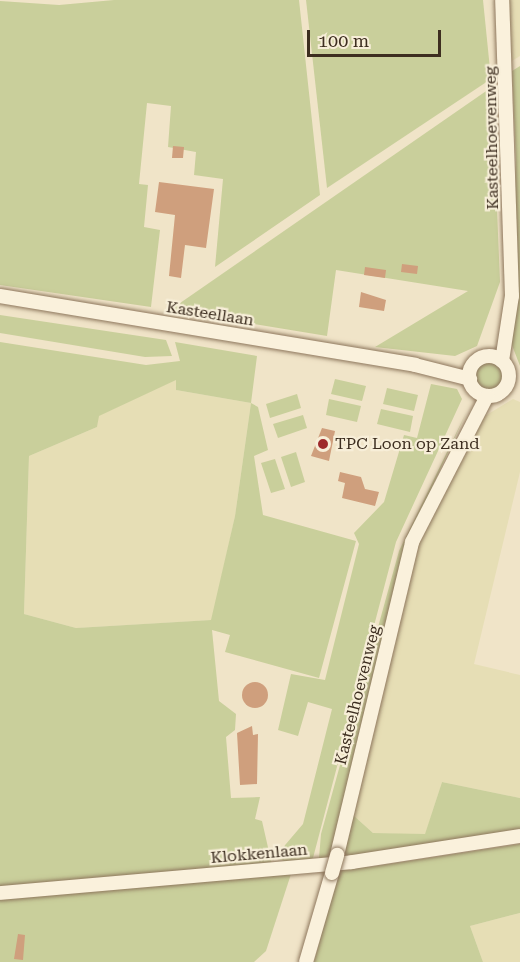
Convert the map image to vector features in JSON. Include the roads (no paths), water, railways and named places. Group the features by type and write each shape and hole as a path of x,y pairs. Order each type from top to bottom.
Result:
{"street":[{"name":"Kasteelhoevenweg","path":"497,359 512,275 502,0"},
{"name":"Kasteellaan","path":"0,296 415,365 476,384"},
{"path":"497,359 514,380 500,393 476,384 497,359"},
{"name":"Kasteelhoevenweg","path":"308,960 337,855 412,542 458,449 476,384"},
{"name":"Klokkenlaan","path":"0,892 376,859 520,836"}],"place":[{"name":"TPC Loon op Zand","path":"323,444"}]}
